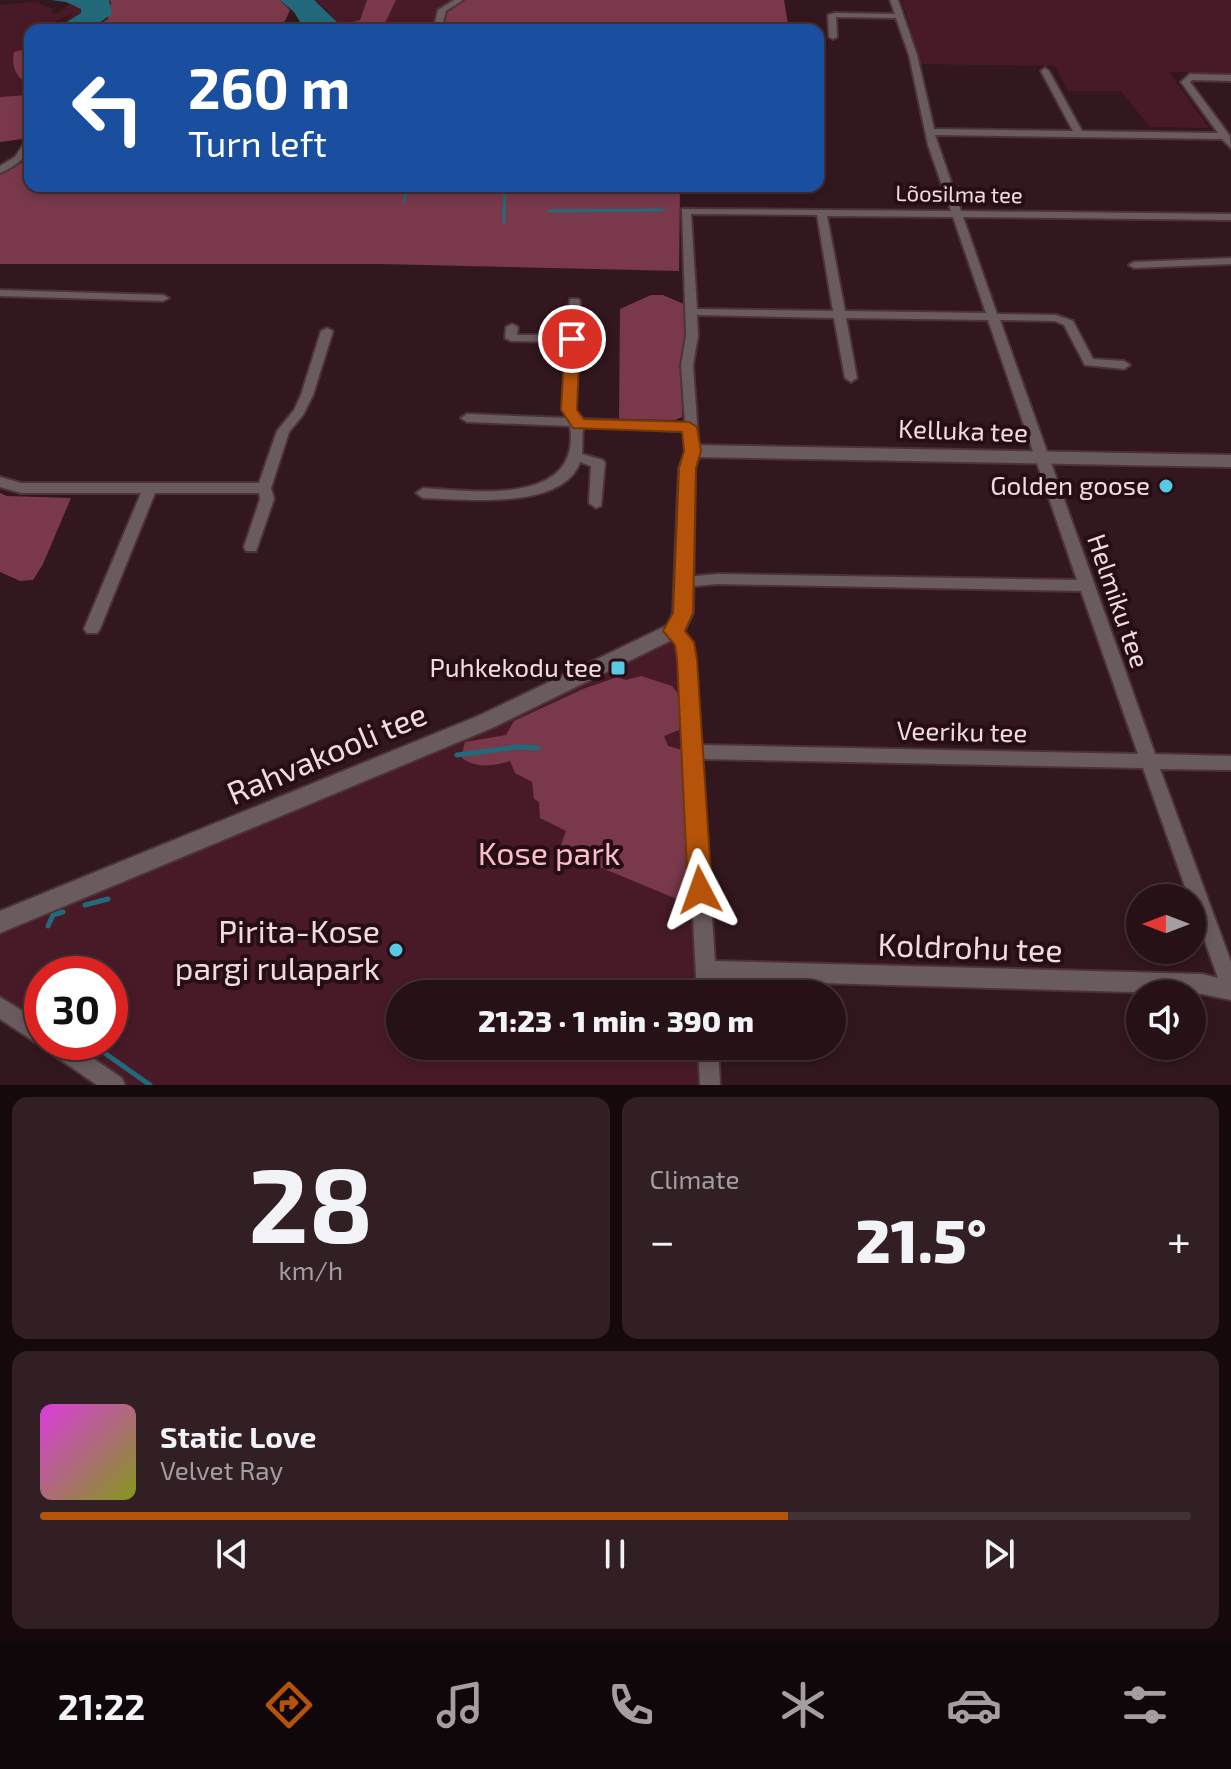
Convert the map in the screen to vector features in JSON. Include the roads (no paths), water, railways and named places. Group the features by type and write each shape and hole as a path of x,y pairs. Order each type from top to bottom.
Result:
{"street":[{"path":"438,24 442,10 459,0"},
{"name":"Helmiku tee","path":"894,0 913,55 933,145 1041,459 1231,989"},
{"path":"833,37 831,17 835,15 899,16"},
{"path":"1045,71 1079,134"},
{"path":"1228,140 1185,82 1190,77 1231,78"},
{"path":"932,132 1228,140"},
{"path":"0,170 18,159 24,150"},
{"name":"Lõosilma tee","path":"691,312 686,211 1231,217"},
{"path":"821,212 851,378"},
{"path":"1134,265 1231,261"},
{"path":"0,293 163,298"},
{"path":"423,493 502,495 545,488 563,479 576,457 579,424 569,410 574,301"},
{"path":"706,980 686,652 682,639 673,631 682,618 687,468 693,451 687,365 692,336 691,312 1064,320 1069,323 1089,362 1124,365"},
{"path":"512,327 511,338 572,339"},
{"path":"251,547 267,499 264,488 283,431 307,395 327,331"},
{"path":"467,418 689,427"},
{"name":"Kelluka tee","path":"693,451 1231,461"},
{"path":"576,457 598,463 596,503"},
{"path":"0,482 21,488 264,488"},
{"path":"92,629 150,488"},
{"path":"684,582 718,579 1086,586"},
{"name":"Rahvakooli tee","path":"0,922 116,877 499,716 673,631"},
{"name":"Veeriku tee","path":"692,752 1231,763"},
{"name":"Koldrohu tee","path":"706,970 1202,984 1231,989"},
{"path":"0,1007 24,1023"},
{"path":"78,1060 115,1085"},
{"path":"709,1060 710,1085"}],"water":[{"path":"51,0 109,0 112,14 98,24 64,24 81,13 81,9"},
{"path":"280,0 314,0 338,24 301,24 294,12"}],"waterway":[{"path":"405,192 405,201"},
{"path":"504,222 505,192"},
{"path":"549,211 662,210"},
{"path":"457,755 517,747 538,748"},
{"path":"85,905 108,899"},
{"path":"48,926 53,915 63,912"},
{"path":"115,1060 150,1085"}],"place":[{"name":"Golden goose","path":"1166,486"},
{"name":"Puhkekodu tee","path":"618,668"},
{"name":"Pirita-Kose pargi rulapark","path":"396,950"}],"park label":[{"name":"Kose park","path":"549,854"}]}
